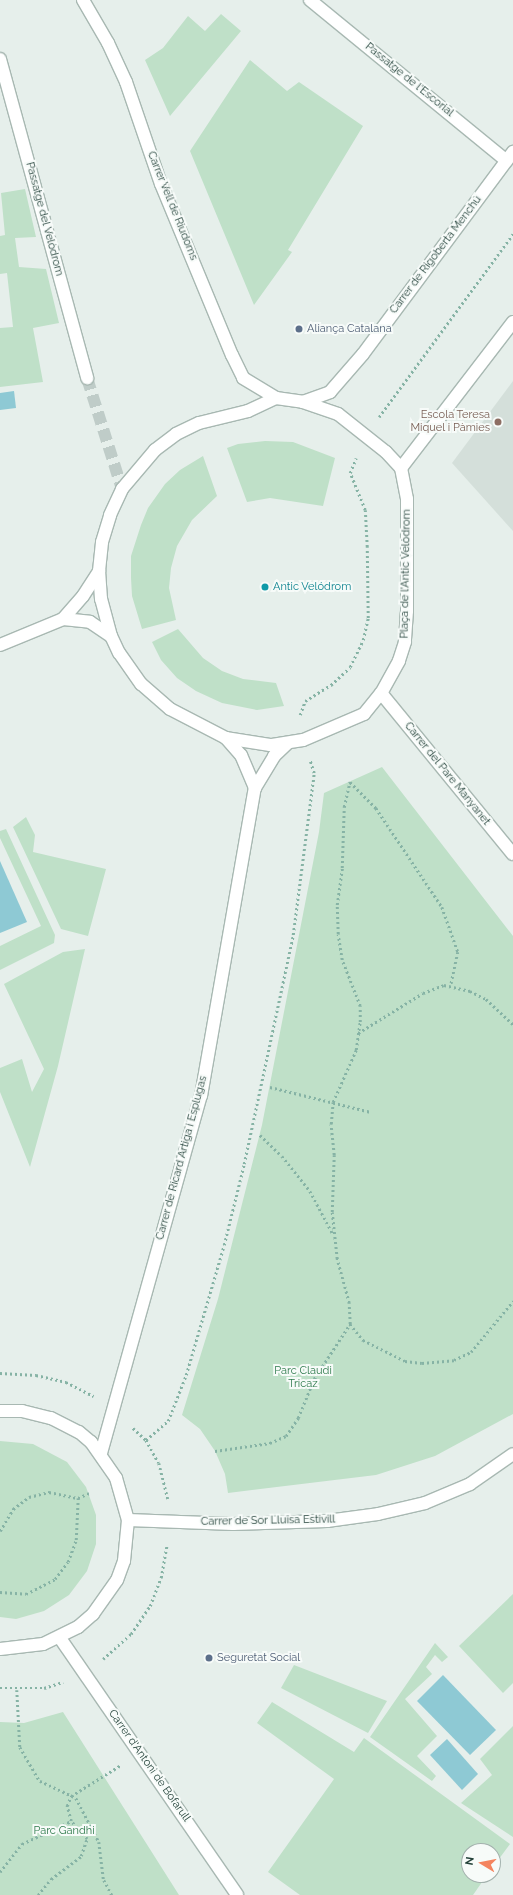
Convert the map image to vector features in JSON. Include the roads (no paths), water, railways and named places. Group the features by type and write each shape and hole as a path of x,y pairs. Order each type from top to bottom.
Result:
{"street":[{"name":"Carrer Vell de Riudoms","path":"83,0 108,43 126,82 162,184 232,355 243,378 276,398"},
{"name":"Passatge de l'Escorial","path":"310,0 510,156"},
{"name":"Passatge del Velòdrom","path":"0,59 87,378"},
{"name":"Carrer de Rigoberta Menchú","path":"303,402 330,392 510,156"},
{"path":"276,398 303,402 338,414 369,438 401,468 513,322"},
{"name":"Plaça de l'Antic Velòdrom","path":"276,398 248,410 223,415 199,423 176,434 155,450 122,489 110,515 102,542 99,571 101,600 111,636 129,669 155,697 186,719 226,738 270,745 287,744 303,740 364,714 381,693 399,661 405,642 407,499 401,468"},
{"path":"0,646 63,619 83,596 99,571"},
{"path":"63,619 90,622 111,636"},
{"name":"Carrer del Pare Manyanet","path":"381,693 513,854"},
{"path":"226,738 241,755 255,788"},
{"name":"Carrer de Ricard Artiga i Esplugas","path":"101,1453 201,1096 255,788 274,756 287,744"},
{"path":"0,1411 22,1411 51,1418 79,1432 101,1453 122,1492 128,1520 128,1541 117,1580 94,1614 60,1638 25,1648 0,1649"},
{"name":"Carrer de Sor Lluïsa Estivill","path":"128,1520 233,1524 327,1521 378,1514 425,1502 470,1484 513,1454"},
{"name":"Carrer d'Antoni de Bofarull","path":"60,1638 237,1895"}],"water":[{"path":"14,391 16,408 0,410 0,393"},
{"path":"0,861 27,922 0,933"},
{"path":"443,1675 496,1730 470,1755 417,1701"},
{"path":"447,1739 478,1774 462,1790 430,1755"}],"tunnel":[{"path":"87,378 122,489"}],"place":[{"name":"Aliança Catalana","path":"299,329"},
{"name":"Escola Teresa Miquel i Pàmies","path":"498,422"},
{"name":"Antic Velódrom","path":"265,587"},
{"name":"Seguretat Social","path":"209,1658"}],"park label":[{"name":"Parc Claudi Tricaz","path":"303,1378"},
{"name":"Parc Gandhi","path":"64,1831"}]}
